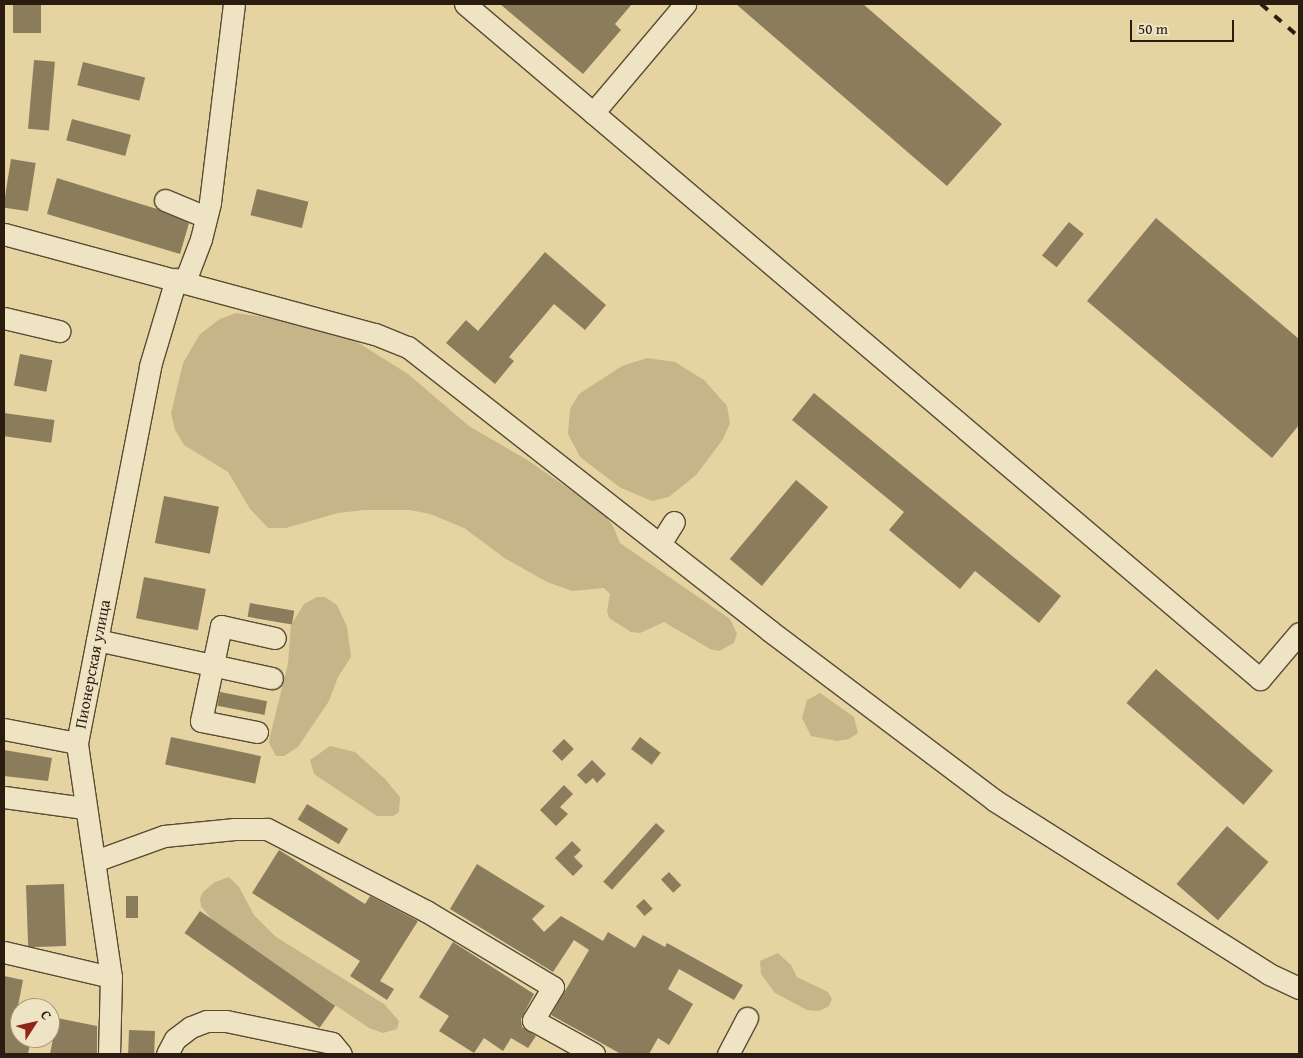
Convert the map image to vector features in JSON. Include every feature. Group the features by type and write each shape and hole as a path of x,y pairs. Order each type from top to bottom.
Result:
{"street":[{"name":"Пионерская улица","path":"109,1054 111,977 95,861 84,808 77,743 150,366 180,280 206,217 234,4"},
{"path":"465,4 1260,679 1299,633"},
{"path":"593,113 685,4"},
{"path":"165,200 206,217"},
{"path":"4,234 180,280 250,290 408,347 660,544 994,800 1269,974 1299,988"},
{"path":"4,318 59,331"},
{"path":"660,544 674,522"},
{"path":"257,732 201,720 221,626 275,638"},
{"path":"97,640 272,678"},
{"path":"4,729 77,743"},
{"path":"4,797 84,808"},
{"path":"95,861 164,836 235,829 267,829 426,911 553,987 533,1020 594,1054"},
{"path":"4,952 111,977"},
{"path":"728,1054 747,1018"},
{"path":"167,1054 175,1039 191,1027 207,1021 226,1021 332,1043 341,1054"}],"shaded area":[{"path":"236,313 316,324 341,332 408,374 469,426 529,461 602,512 613,526 620,543 730,619 737,634 734,643 719,651 710,649 664,622 640,633 631,632 609,618 607,611 610,594 604,588 572,591 547,582 506,559 464,528 430,514 410,510 364,510 338,513 286,528 268,528 250,509 228,472 184,445 175,430 171,413 183,363 200,334 220,319"},
{"path":"647,358 675,362 704,380 727,406 730,423 723,439 697,474 669,497 652,501 621,488 580,457 568,434 570,409 579,394 622,366"},
{"path":"317,597 325,597 337,605 347,627 351,657 338,677 329,701 298,747 284,756 276,756 269,743 288,664 291,625 304,604"},
{"path":"820,693 854,717 858,733 849,739 837,741 811,736 802,718 807,700"},
{"path":"330,746 355,752 385,779 400,797 399,812 393,816 377,816 314,774 310,760"},
{"path":"229,877 239,887 254,915 276,937 384,1004 399,1021 397,1029 383,1033 369,1028 215,924 201,906 200,899 203,892 215,882"},
{"path":"778,953 791,965 797,977 828,992 832,999 829,1006 819,1011 807,1010 775,993 761,974 760,961"}],"building":[{"path":"13,4 41,4 41,33 13,33"},
{"path":"500,4 632,4 615,24 621,30 583,74"},
{"path":"736,4 863,4 1002,124 947,186"},
{"path":"34,60 55,62 49,131 28,129"},
{"path":"83,62 145,77 139,101 77,85"},
{"path":"72,119 131,135 125,156 66,140"},
{"path":"11,159 36,163 28,211 4,208"},
{"path":"57,178 157,209 189,223 180,254 47,214"},
{"path":"257,189 308,202 302,228 250,215"},
{"path":"1156,218 1299,339 1299,425 1272,458 1087,301"},
{"path":"1069,222 1084,234 1057,267 1042,255"},
{"path":"545,252 606,305 585,330 554,304 509,357 514,361 495,384 446,343 466,320 478,331"},
{"path":"20,354 52,360 46,392 14,385"},
{"path":"814,393 1061,596 1039,623 975,571 960,589 889,530 904,512 792,420"},
{"path":"4,413 55,420 51,443 4,436"},
{"path":"796,480 828,507 762,586 730,559"},
{"path":"164,496 219,507 210,554 155,543"},
{"path":"144,577 206,589 198,630 136,618"},
{"path":"250,603 294,611 292,625 248,617"},
{"path":"1156,669 1273,771 1243,805 1126,703"},
{"path":"220,692 267,701 264,715 217,706"},
{"path":"171,737 261,756 255,784 165,764"},
{"path":"640,737 661,753 652,765 631,749"},
{"path":"564,739 574,749 562,761 552,751"},
{"path":"4,750 52,758 48,781 4,776"},
{"path":"592,760 606,774 597,783 593,778 586,784 577,775"},
{"path":"564,785 573,794 560,807 568,814 556,826 540,810"},
{"path":"307,804 348,829 339,844 298,819"},
{"path":"656,823 665,831 612,890 603,882"},
{"path":"1227,826 1269,862 1218,920 1176,884"},
{"path":"572,841 581,850 574,857 583,866 573,876 555,858"},
{"path":"279,850 365,904 370,896 418,921 380,981 394,989 387,1000 350,976 360,961 252,893"},
{"path":"477,864 545,906 532,919 544,932 561,916 603,941 608,932 635,948 643,935 665,947 667,943 743,985 734,1000 679,969 668,989 693,1004 669,1045 658,1038 649,1054 621,1054 551,1015 589,950 574,940 553,972 450,909"},
{"path":"669,872 681,885 673,893 661,880"},
{"path":"64,884 66,946 28,947 26,885"},
{"path":"126,896 138,896 138,918 126,918"},
{"path":"644,899 653,909 645,916 636,906"},
{"path":"200,911 335,1006 320,1028 185,933"},
{"path":"453,942 534,994 521,1019 522,1027 536,1036 528,1048 511,1038 503,1051 484,1038 474,1053 439,1031 449,1016 419,997"},
{"path":"4,976 23,980 20,998 10,998 10,1048 29,1048 28,1054 4,1054"},
{"path":"60,1019 97,1026 97,1054 50,1054 51,1048 60,1048"},
{"path":"129,1030 155,1031 154,1054 128,1054"}],"railway":[{"path":"1261,4 1299,37"}]}
